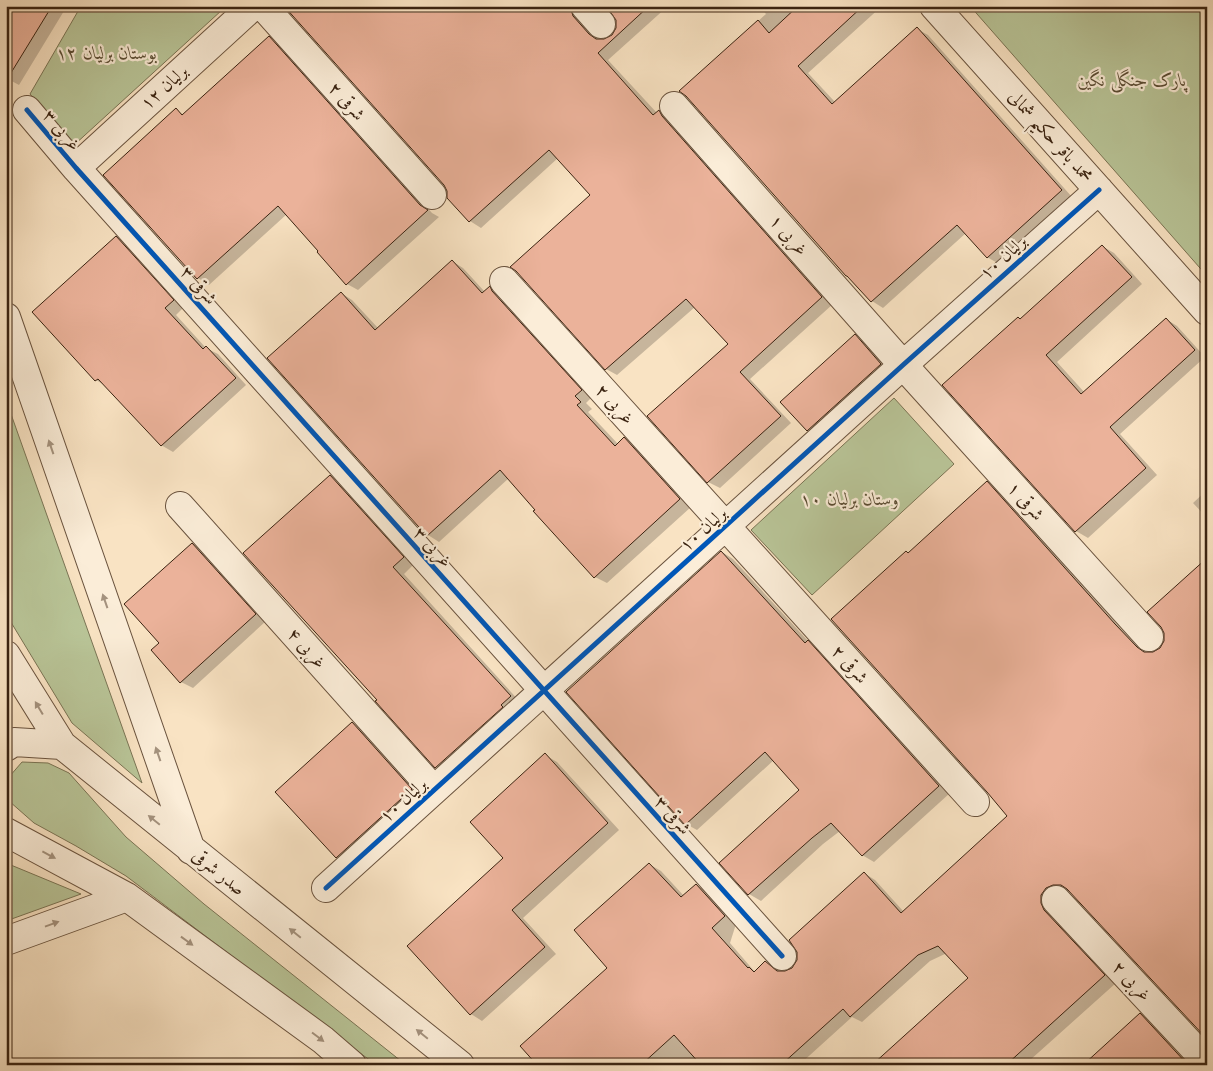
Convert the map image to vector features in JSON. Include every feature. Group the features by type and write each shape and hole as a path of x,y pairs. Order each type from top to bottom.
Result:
{"street":[{"name":"برلیان ۱۲","path":"76,168 253,6"},
{"name":"۲ شرقی","path":"262,6 432,195"},
{"name":"محمد باقر حکیم شمالی","path":"934,6 1207,311"},
{"name":"۱ غربی","path":"674,106 903,365"},
{"name":"۳ غربی","path":"28,110 76,168"},
{"name":"۳ شرقی","path":"76,168 302,421"},
{"name":"برلیان ۱۰","path":"326,888 1099,190"},
{"name":"۲ غربی","path":"504,281 726,527"},
{"path":"6,317 191,850"},
{"name":"۱ شرقی","path":"903,365 1149,636"},
{"name":"۳ غربی","path":"302,421 543,691"},
{"name":"۴ غربی","path":"180,506 434,790"},
{"name":"۲ شرقی","path":"726,527 975,802"},
{"name":"صدر شرقی","path":"6,654 62,745 460,1065"},
{"name":"۳ شرقی","path":"543,691 782,956"},
{"path":"6,747 14,742 62,745"},
{"path":"6,832 127,897 323,1040 352,1065"},
{"path":"6,941 127,897"},
{"name":"۲ غربی","path":"1056,900 1207,1062"}],"green space":[{"name":"بوستان برلیان ۱۲","path":"81,6 218,6 222,10 73,146 30,94"},
{"name":"پارک جنگلی نگین","path":"970,6 1207,6 1207,276"},
{"name":"وستان برلیان ۱۰","path":"894,398 954,464 812,595 751,530"},
{"path":"6,400 142,783 72,723 6,614"},
{"path":"22,762 48,763 69,773 126,837 204,904 406,1065 376,1065 126,876 34,823 9,801 9,777"},
{"path":"6,863 81,894 6,921"}],"building":[{"path":"6,6 52,6 6,81"},
{"path":"284,6 570,6 573,16 589,34 596,39 604,39 612,35 616,28 616,20 606,6 649,6 598,53 653,115 659,110 662,116 822,297 740,372 781,416 707,483 647,416 728,344 686,299 605,370 516,271 510,267 590,195 549,150 469,222 447,198 447,191 444,185"},
{"path":"798,6 863,6 798,66 832,104 917,27 1062,190 987,258 957,225 871,302 686,96 679,91 758,20 769,33"},
{"path":"269,36 420,205 428,210 346,285 278,206 197,279 103,175 176,108 182,115"},
{"path":"116,236 174,300 165,308 203,349 206,346 236,378 161,446 98,379 95,381 32,312"},
{"path":"1102,245 1132,277 1046,355 1081,394 1166,318 1195,350 1110,427 1146,468 1075,532 942,385 1018,317 1020,319"},
{"path":"452,260 482,293 490,286 492,291 582,390 575,396 581,402 577,405 615,446 624,437 680,499 594,578 533,511 535,510 500,470 427,536 267,358 341,292 375,330"},
{"path":"855,334 881,364 807,431 780,402"},
{"path":"330,475 404,557 393,567 511,696 501,705 503,707 435,768 375,701 377,700 243,553"},
{"path":"987,481 1115,624 1144,652 1153,652 1160,648 1164,641 1164,633 1161,627 1147,612 1207,558 1207,1039 1067,889 1061,885 1053,885 1046,888 1041,895 1041,903 1044,910 1105,975 1006,1065 872,1065 968,978 938,946 918,955 850,1017 843,1009 781,1065 701,1065 674,1035 641,1065 537,1065 520,1046 607,968 574,930 649,863 681,897 696,884 725,916 712,928 748,968 754,972 765,961 777,971 785,971 792,968 797,960 797,952 789,940 864,872 901,913 1007,816 831,619 906,551 908,553"},
{"path":"192,543 256,614 180,683 151,650 159,643 124,604"},
{"path":"721,551 805,643 808,640 939,786 862,856 831,823 748,895 719,863 799,790 765,752 685,825 566,692"},
{"path":"352,722 412,789 336,858 275,792"},
{"path":"545,753 608,823 512,910 545,947 470,1015 407,946 503,858 470,822"},
{"path":"1140,1013 1188,1065 1083,1065"}],"cycle path":[{"path":"27,110 76,168 782,956"},
{"path":"326,888 1099,190"}]}
